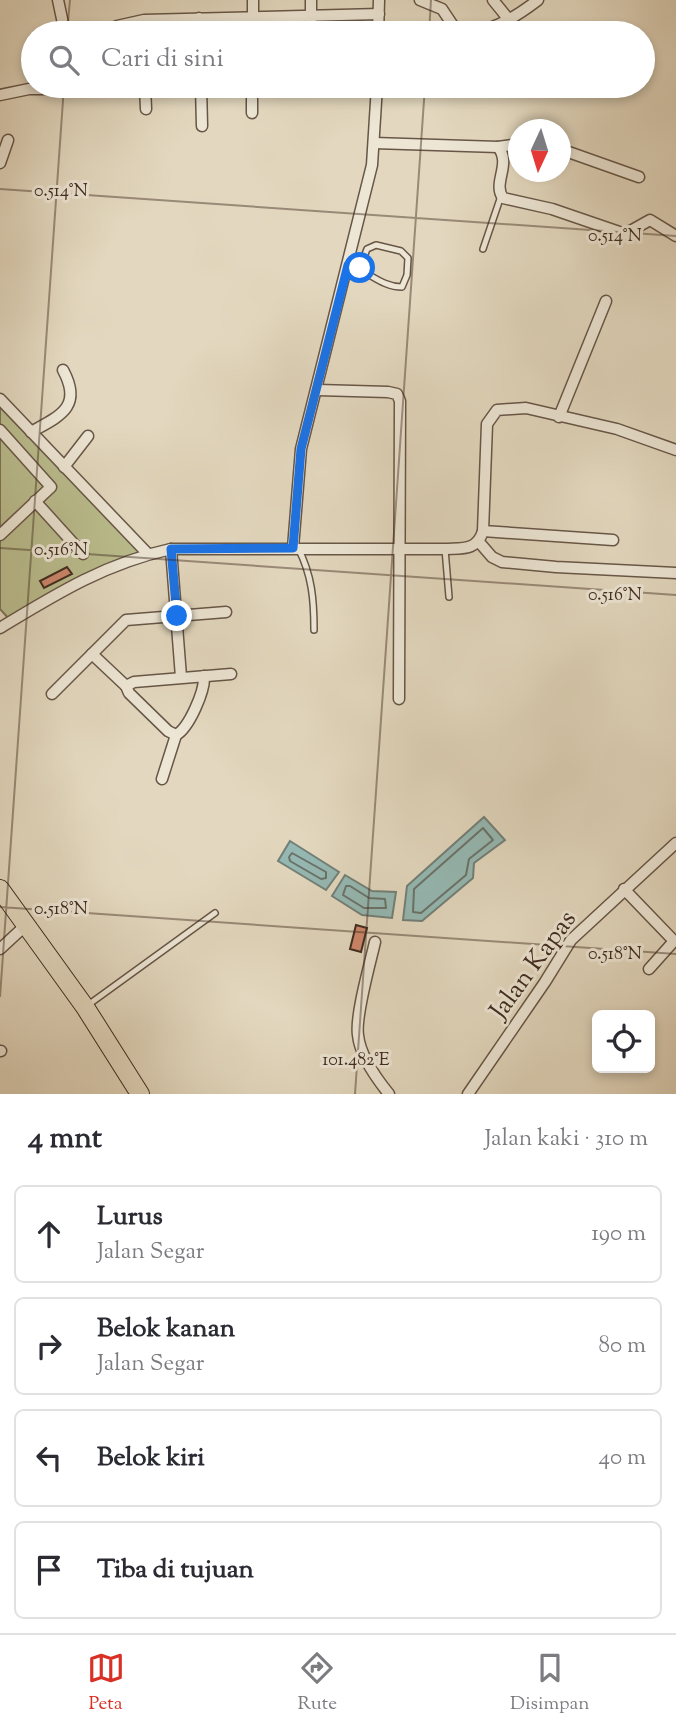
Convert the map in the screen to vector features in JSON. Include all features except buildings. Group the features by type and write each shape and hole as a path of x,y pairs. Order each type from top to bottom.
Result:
{"main road":[{"path":"0,889 85,1007 140,1094"}],"street":[{"path":"58,0 62,21"},
{"path":"253,0 253,21"},
{"path":"311,0 311,21"},
{"path":"379,0 379,21"},
{"path":"420,0 442,9 450,21"},
{"path":"493,0 510,21 538,0"},
{"path":"140,21 379,14"},
{"path":"0,95 21,91"},
{"path":"146,98 146,109"},
{"path":"201,98 202,126"},
{"path":"252,98 252,113"},
{"path":"296,548 301,449 318,390 372,165 376,98"},
{"path":"0,163 8,140"},
{"path":"374,143 498,148 508,146"},
{"path":"498,148 504,160 500,197 552,209 625,234 650,220 676,236"},
{"path":"571,153 639,177"},
{"path":"559,416 606,301"},
{"path":"31,432 65,412 70,401 70,387 63,370"},
{"path":"318,390 397,394 400,401 399,699"},
{"path":"0,399 148,554"},
{"path":"0,628 78,581 148,554 171,549 469,548 479,542 483,531 487,424 497,410 526,408 617,429 676,450"},
{"path":"0,430 51,486 0,535"},
{"path":"64,467 88,436"},
{"path":"35,501 83,554"},
{"path":"483,531 613,540"},
{"path":"479,542 502,562 676,573"},
{"path":"171,549 181,677"},
{"path":"52,694 126,620 226,612"},
{"path":"92,654 168,732 176,736"},
{"path":"126,686 134,682 232,674"},
{"path":"162,779 176,736 183,732 203,691 204,676"},
{"name":"Jalan Kapas","path":"468,1094 571,940 676,843"},
{"path":"624,889 675,942 649,969"},
{"path":"0,949 27,924"},
{"path":"375,942 358,1023 358,1037 374,1076 388,1094"}],"lane":[{"path":"483,249 500,197"},
{"path":"348,265 360,268 372,277 393,286 402,287 407,275 408,258 401,251 376,245 367,249 360,268"},
{"path":"296,548 306,564 312,582 314,630"},
{"path":"445,549 449,597"},
{"path":"85,1007 215,913"}],"green space":[{"path":"0,405 143,553 9,619 0,609"}],"water":[{"path":"484,817 505,840 474,863 473,878 422,921 403,920 407,886"},
{"path":"290,841 339,872 326,890 278,861"},
{"path":"345,875 372,891 396,892 392,918 362,915 332,896"}],"route":[{"path":"177,616 171,549 293,548 301,449 348,265 360,268"}]}
